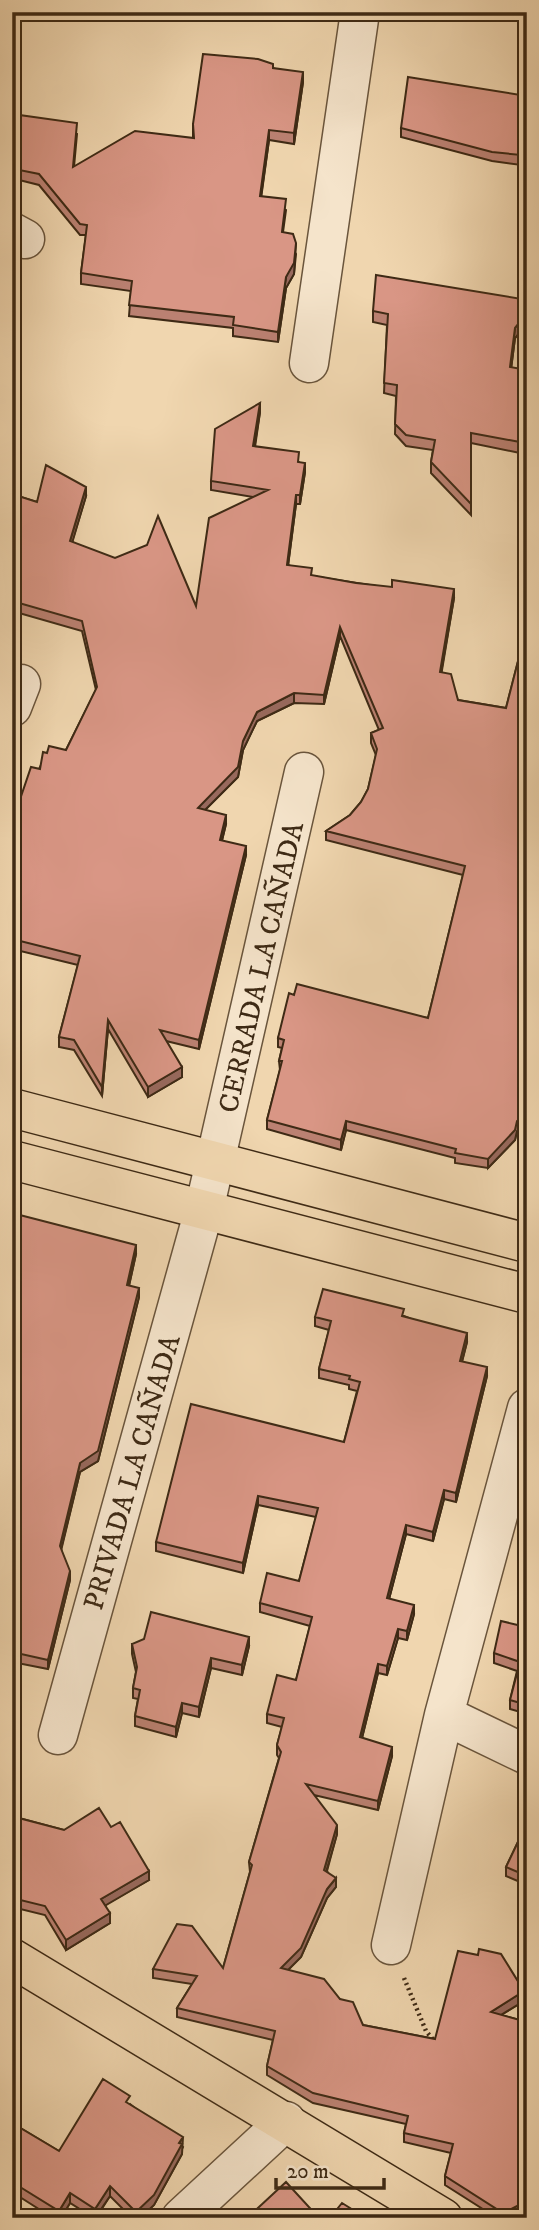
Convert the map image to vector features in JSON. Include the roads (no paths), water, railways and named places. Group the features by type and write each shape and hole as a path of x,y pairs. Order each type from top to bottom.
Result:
{"main road":[{"path":"12,1108 527,1243"},
{"path":"12,1160 527,1294"},
{"path":"12,1958 443,2218"}],"street":[{"path":"309,363 360,12"},
{"name":"CERRADA LA CAÑADA","path":"204,1210 304,772"},
{"name":"PRIVADA LA CAÑADA","path":"58,1735 204,1210"},
{"path":"391,1945 444,1715 527,1408"},
{"path":"444,1715 527,1755"},
{"path":"181,2218 286,2121"}]}
